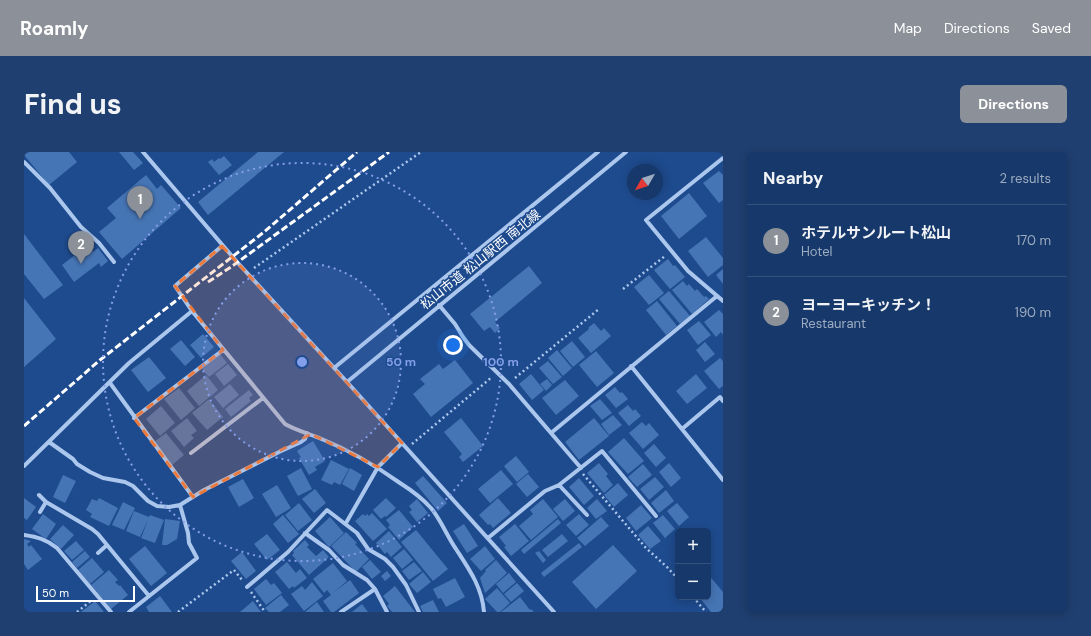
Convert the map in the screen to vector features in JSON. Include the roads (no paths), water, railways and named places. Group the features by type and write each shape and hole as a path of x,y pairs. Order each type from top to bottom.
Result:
{"street":[{"path":"143,152 222,246 407,448 554,612"},
{"name":"松山市道 松山駅西 南北線","path":"334,368 598,152"},
{"name":"松山市道 松山駅西 南北線","path":"347,382 626,152"},
{"path":"723,158 646,220 688,271 723,301"},
{"path":"24,162 50,188 81,227 99,242 114,262"},
{"path":"222,246 175,286 192,311 285,424 296,430 334,444 378,467 422,498 431,509 471,572 480,590 484,612"},
{"path":"550,433 717,296"},
{"path":"439,305 456,324 469,345 509,384 579,468"},
{"path":"24,466 129,363 192,311"},
{"path":"134,418 223,350"},
{"path":"631,366 723,480"},
{"path":"110,383 193,497"},
{"path":"682,429 720,397 723,401"},
{"path":"191,454 263,398"},
{"path":"48,442 72,458 76,464 90,472 103,478 125,482 133,486 148,501 157,506 169,507 180,505 238,472 301,442 306,439 307,433"},
{"path":"346,523 378,467 402,443"},
{"path":"488,538 545,491 559,485 602,451 656,516"},
{"path":"559,485 587,515"},
{"path":"39,495 46,502 92,529 149,596"},
{"path":"40,512 46,502"},
{"path":"129,612 196,558 189,543 188,533 180,505"},
{"path":"247,587 288,552 327,510 346,523 357,533 368,549 385,559 393,567 406,585 419,612"},
{"path":"305,533 329,550 342,565 367,580 375,589 387,612"},
{"path":"24,536 41,537 57,548 110,612"},
{"path":"98,553 107,545"},
{"path":"341,612 375,589"}],"railway":[{"path":"24,426 100,360 264,232 357,152"},
{"path":"208,282 231,267 389,152"}],"place":[{"name":"ホテルサンルート松山","path":"140,219"},
{"name":"ヨーヨーキッチン！","path":"81,264"}]}
